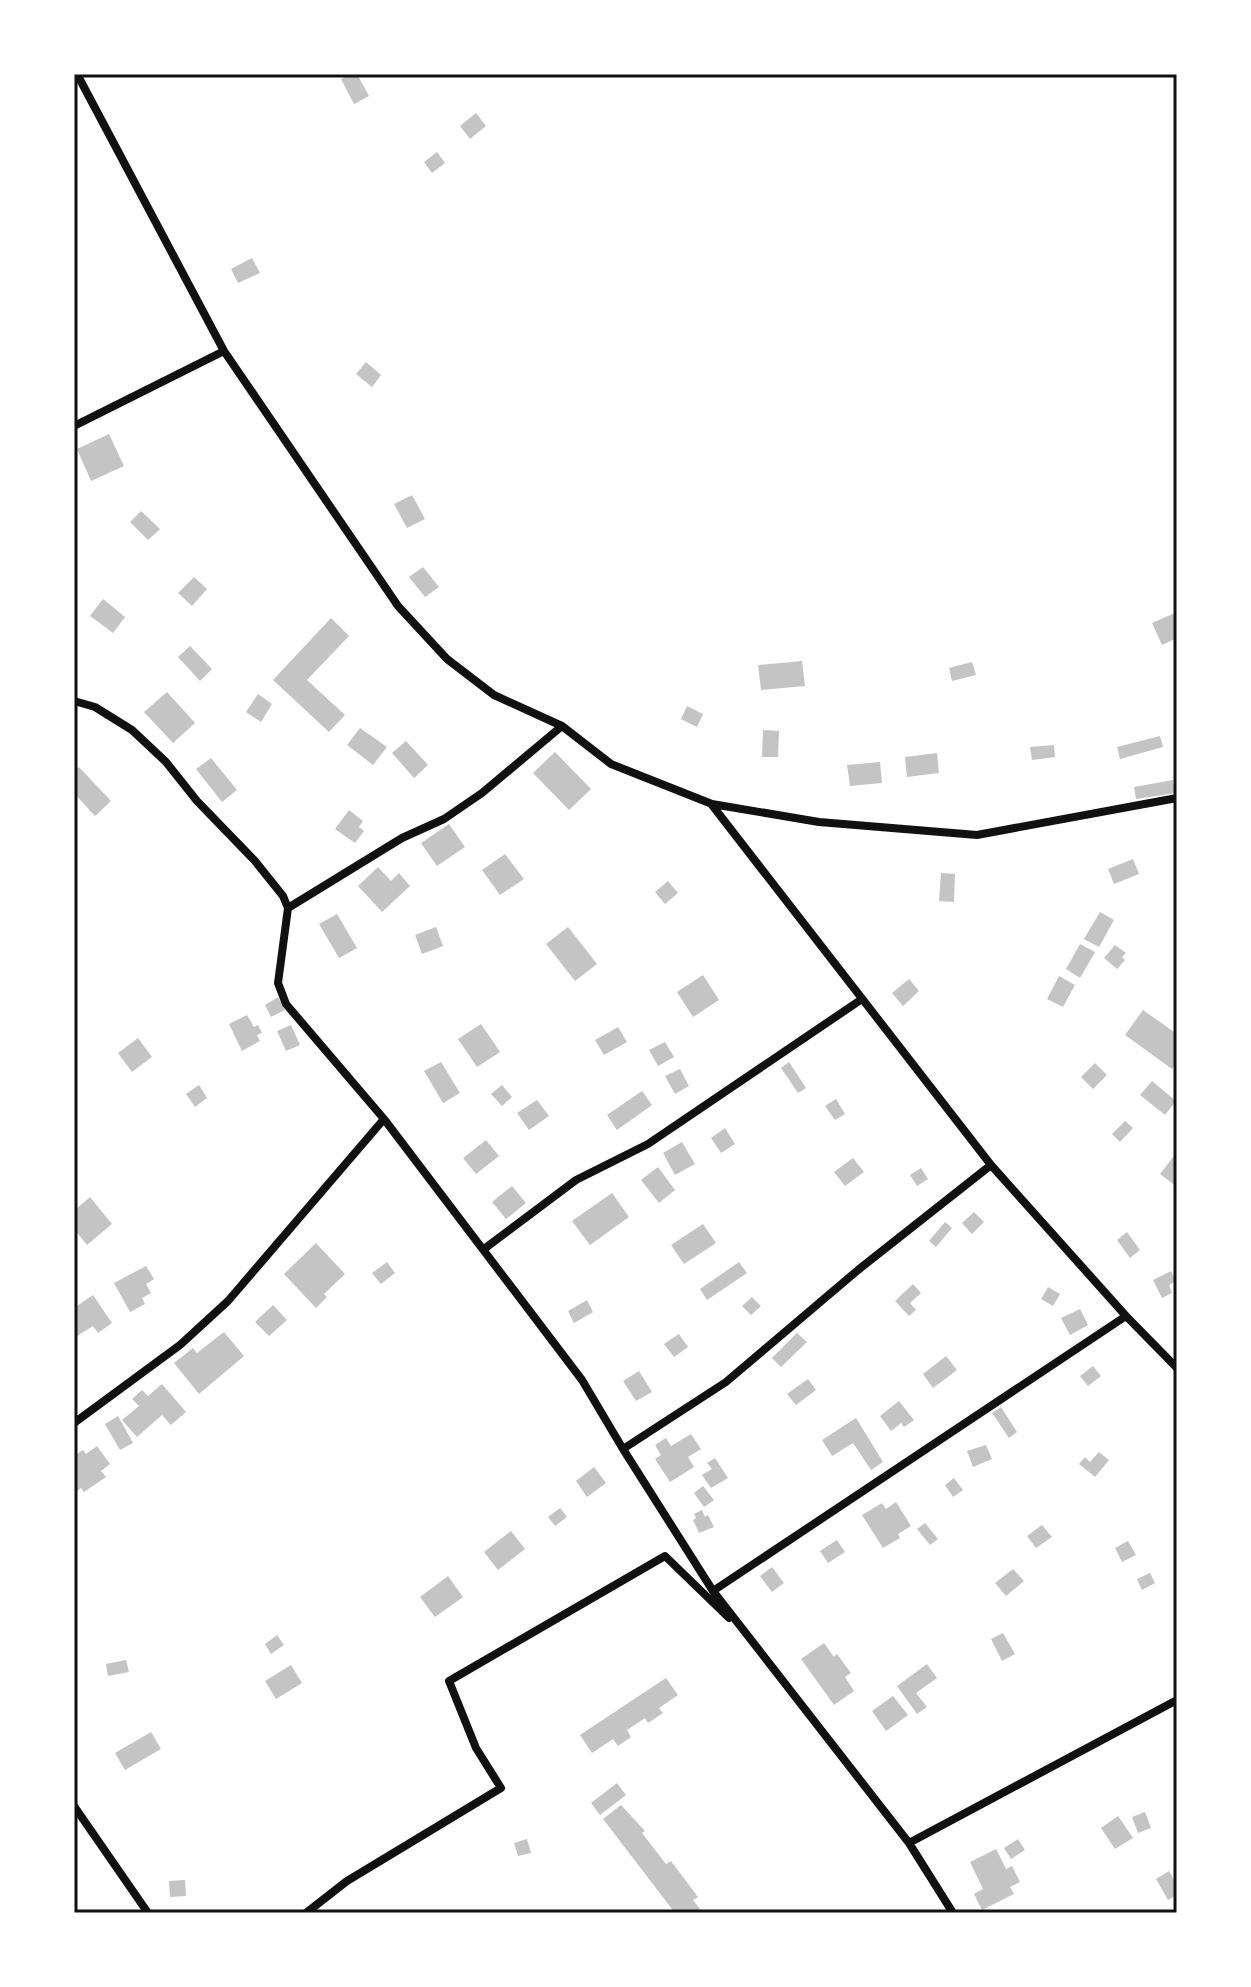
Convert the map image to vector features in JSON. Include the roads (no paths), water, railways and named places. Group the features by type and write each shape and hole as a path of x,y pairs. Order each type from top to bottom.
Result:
{"street":[{"path":"77,74 224,351 398,606 447,659 494,695 562,726 611,764 712,804 819,822 977,835 1177,798"},
{"path":"74,426 224,351"},
{"path":"74,701 95,707 132,730 166,762 283,896 288,908 278,983 286,1004 384,1119 582,1380 713,1591 909,1843 953,1913"},
{"path":"288,908 402,838 444,819 482,793 562,726"},
{"path":"712,804 991,1165 1126,1316 1177,1368"},
{"path":"484,1249 576,1180 648,1144 862,999"},
{"path":"74,1423 180,1345 228,1301 384,1119"},
{"path":"623,1449 726,1382 858,1270 991,1165"},
{"path":"713,1591 1126,1316"},
{"path":"306,1913 347,1881 501,1788 476,1748 449,1681 665,1556 749,1638"},
{"path":"909,1843 1177,1700"},
{"path":"74,1806 148,1913"}]}
